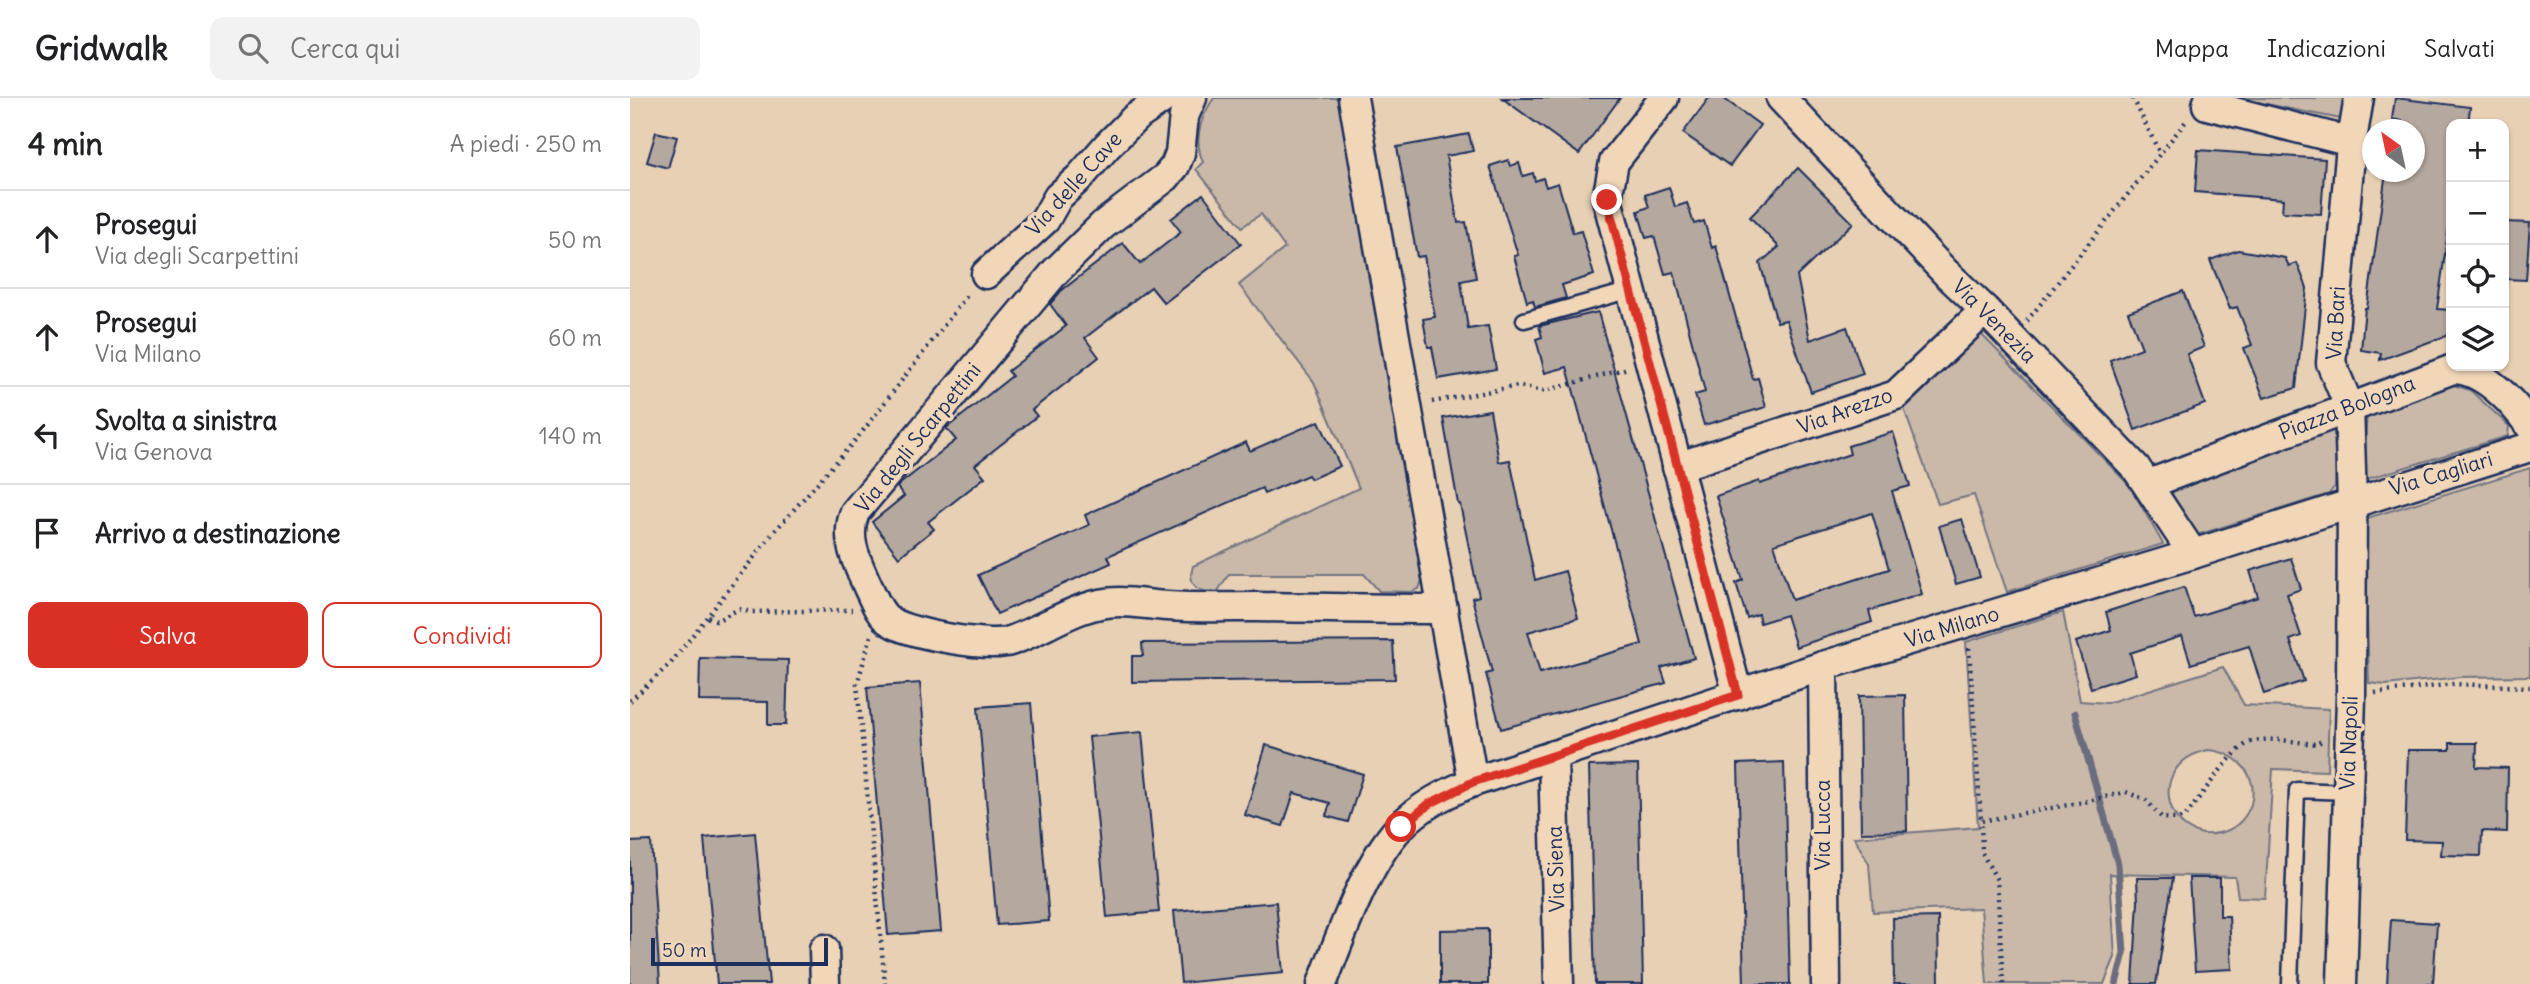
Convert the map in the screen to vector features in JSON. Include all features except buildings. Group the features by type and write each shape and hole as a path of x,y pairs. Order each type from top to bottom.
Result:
{"street":[{"name":"Via delle Cave","path":"986,274 1045,220 1058,197 1080,177 1116,136 1135,118 1164,98"},
{"name":"Via degli Scarpettini","path":"879,609 852,548 849,525 855,512 1056,271 1103,225 1166,177 1175,166 1180,153 1184,116 1192,98"},
{"path":"1353,98 1473,782"},
{"path":"1664,98 1614,162 1607,200 1738,695"},
{"name":"Via Venezia","path":"1781,98 2136,468 2193,554"},
{"name":"Via Bari","path":"2352,502 2349,406 2331,363 2351,142 2359,98"},
{"path":"2208,102 2351,142"},
{"name":"Via Arezzo","path":"1677,467 1896,396 1985,310"},
{"name":"Piazza Bologna","path":"2149,484 2349,406 2453,369 2463,369 2486,378 2530,426"},
{"name":"Via Cagliari","path":"2352,502 2530,447"},
{"name":"Via Milano","path":"1553,755 1823,666 2193,554 2352,502"},
{"name":"Via Napoli","path":"2342,984 2347,792 2339,735 2361,695 2352,502"},
{"path":"879,609 889,621 900,627 992,644 1008,642 1067,615 1115,602 1166,606 1443,610"},
{"name":"Via Lucca","path":"1823,666 1826,984"},
{"path":"1322,984 1376,860 1387,842 1401,827 1429,804 1473,782 1553,755"},
{"name":"Via Siena","path":"1553,755 1559,984"},
{"path":"824,949 825,984"}],"lane":[{"path":"1524,320 1631,290"},
{"path":"2290,984 2297,790 2347,792"}],"path":[{"path":"2133,98 2160,154"},
{"path":"2013,339 2195,110 2208,102"},
{"path":"630,701 671,663 773,533 867,425 950,316 986,274"},
{"path":"1407,406 1518,386 1545,391 1650,362"},
{"path":"708,617 721,620 739,609 751,612 879,609 857,684 885,984"},
{"path":"1967,622 1982,853 1997,880 2003,984"},
{"path":"2361,695 2454,684 2530,687"},
{"path":"1981,821 2126,792 2146,800 2162,818 2178,820 2186,815 2233,756 2249,743 2267,741 2317,744 2339,735"}],"shaded area":[{"path":"1214,98 1338,98 1422,580 1419,589 1411,592 1379,591 1364,574 1229,574 1216,594 1199,589 1193,583 1193,566 1359,488 1314,382 1239,285 1285,248 1261,214 1242,227 1196,169 1203,162 1199,129"},
{"path":"2236,98 2352,98 2341,119"},
{"path":"1981,334 2130,486 2163,544 2007,592 1974,495 1938,504 1904,409"},
{"path":"2453,385 2470,390 2509,426 2508,436 2367,479 2362,475 2367,415"},
{"path":"2331,429 2337,433 2335,486 2329,494 2200,534 2194,533 2172,494 2176,487"},
{"path":"2530,468 2530,676 2460,677 2386,685 2369,683 2364,519"},
{"path":"2063,612 2080,701 2107,703 2223,667 2244,705 2329,709 2327,771 2273,769 2265,898 2238,897 2235,877 2110,874 2115,957 2104,984 1987,984 1981,908 1873,912 1869,864 1854,837 1978,827 1966,642","holes":["2208,750 2228,755 2243,766 2252,783 2253,793 2251,804 2238,824 2226,831 2206,834 2189,829 2177,818 2170,804 2169,787 2174,772 2187,758"]}],"waterway":[{"path":"2075,713 2118,864 2124,953 2116,984"}],"route":[{"path":"1401,827 1448,792 1473,782 1738,695 1607,200"}]}
